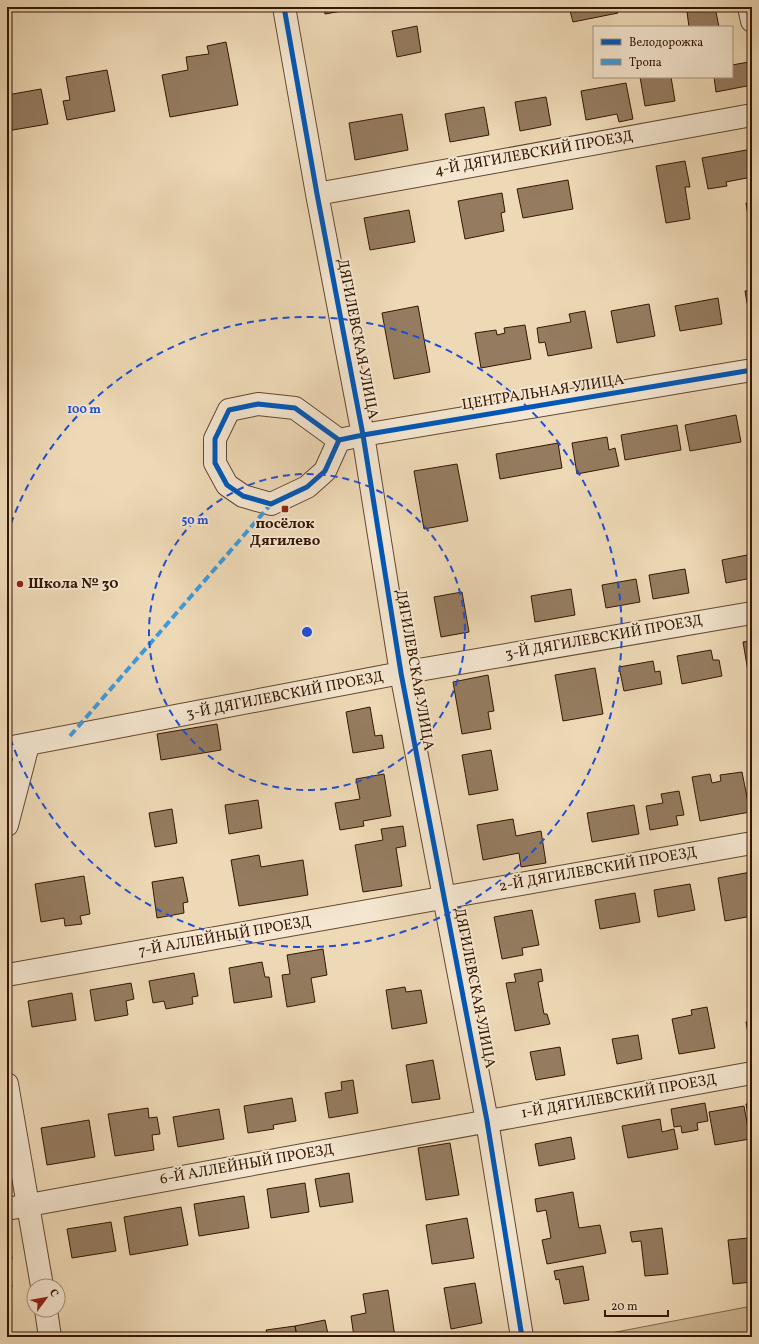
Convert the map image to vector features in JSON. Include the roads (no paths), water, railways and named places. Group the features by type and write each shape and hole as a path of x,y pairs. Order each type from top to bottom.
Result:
{"street":[{"name":"ДЯГИЛЕВСКАЯ УЛИЦА","path":"284,7 317,194 363,435 401,673 487,1121 522,1337"},
{"path":"749,7 752,21"},
{"name":"4-Й ДЯГИЛЕВСКИЙ ПРОЕЗД","path":"317,194 752,115"},
{"name":"ЦЕНТРАЛЬНАЯ УЛИЦА","path":"338,440 752,370"},
{"path":"258,404 295,408 338,440 326,471 307,487 271,504 243,496 227,484 215,463 215,439 229,410 258,404"},
{"name":"3-Й ДЯГИЛЕВСКИЙ ПРОЕЗД","path":"17,747 401,673 752,613"},
{"path":"7,825 17,747"},
{"name":"2-Й ДЯГИЛЕВСКИЙ ПРОЕЗД","path":"444,898 752,843"},
{"name":"7-Й АЛЛЕЙНЫЙ ПРОЕЗД","path":"7,975 444,898"},
{"name":"1-Й ДЯГИЛЕВСКИЙ ПРОЕЗД","path":"487,1121 752,1073"},
{"path":"7,1084 41,1278"},
{"name":"6-Й АЛЛЕЙНЫЙ ПРОЕЗД","path":"7,1209 487,1121"},
{"path":"47,1318 50,1337"}],"place":[{"name":"посёлок Дягилево","path":"285,509"},
{"name":"Школа № 30","path":"20,584"}]}
